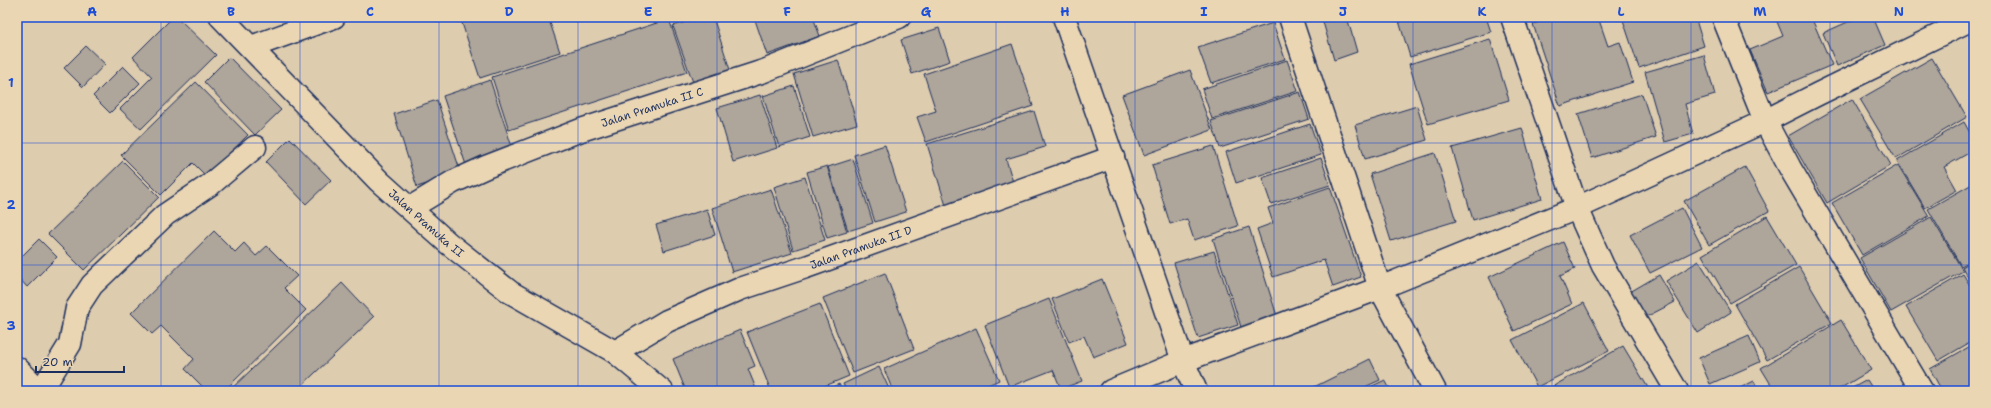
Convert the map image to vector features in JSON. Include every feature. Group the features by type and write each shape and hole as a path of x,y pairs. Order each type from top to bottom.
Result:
{"street":[{"name":"Jalan Pramuka II","path":"221,17 379,181 448,243 510,292 615,352 662,391"},
{"path":"251,47 334,17"},
{"name":"Jalan Pramuka II C","path":"410,208 453,182 567,136 764,71 899,17"},
{"path":"1064,17 1183,361 1196,391"},
{"path":"1290,17 1380,288 1435,391"},
{"path":"1512,17 1577,208 1603,266 1677,391"},
{"path":"1723,17 1765,121 1790,168 1922,391"},
{"path":"1111,391 1183,361 1380,288 1577,208 1765,121 1818,94 1969,23"},
{"path":"17,368 40,391 70,344 78,308 92,286 164,215 211,184 255,148"},
{"name":"Jalan Pramuka II D","path":"615,352 667,321 740,289 806,267 1112,157"}],"building":[{"path":"173,17 177,17 216,55 141,129 120,109 152,77 133,57"},
{"path":"460,17 548,17 560,52 480,78"},
{"path":"701,17 713,17 732,76 695,88 673,26"},
{"path":"754,17 813,17 820,36 767,55"},
{"path":"1338,17 1347,17 1357,52 1334,60 1323,22"},
{"path":"1412,17 1486,17 1491,32 1410,57 1399,21"},
{"path":"1556,17 1598,17 1608,46 1620,42 1633,82 1560,106 1533,24"},
{"path":"1622,17 1695,17 1704,46 1639,68"},
{"path":"1775,17 1811,17 1832,65 1768,92 1750,50 1783,36"},
{"path":"1859,17 1873,17 1885,45 1837,66 1823,33"},
{"path":"669,19 687,72 509,130 492,77"},
{"path":"1273,23 1285,59 1211,83 1198,47"},
{"path":"939,28 950,61 912,74 901,40"},
{"path":"1490,39 1509,100 1428,124 1409,64"},
{"path":"1012,44 1033,106 926,142 917,117 936,111 924,74"},
{"path":"86,46 105,64 83,87 64,68"},
{"path":"1704,55 1715,95 1685,104 1693,134 1665,142 1645,72"},
{"path":"229,57 281,110 255,135 204,82"},
{"path":"1932,58 1967,117 1896,159 1860,99"},
{"path":"838,60 857,124 813,137 794,74"},
{"path":"1287,60 1298,91 1212,119 1202,89"},
{"path":"123,66 140,83 110,113 93,96"},
{"path":"1190,70 1212,130 1144,155 1122,95"},
{"path":"490,80 514,153 467,168 443,96"},
{"path":"196,82 248,135 206,176 193,163 161,195 121,155"},
{"path":"794,86 810,137 779,147 763,96"},
{"path":"1300,92 1309,119 1220,148 1211,121"},
{"path":"1642,94 1656,137 1592,158 1578,114"},
{"path":"760,95 777,148 733,162 717,108"},
{"path":"1852,99 1891,165 1827,203 1788,136"},
{"path":"437,100 461,173 417,187 394,114"},
{"path":"1417,106 1427,140 1365,159 1355,125"},
{"path":"1034,111 1045,147 1006,159 1015,189 947,209 927,144"},
{"path":"1964,122 1974,140 1974,150 1944,167 1957,190 1925,208 1897,161"},
{"path":"1310,124 1321,155 1236,183 1226,152"},
{"path":"1522,128 1542,199 1473,220 1452,148"},
{"path":"290,138 331,180 306,204 266,162"},
{"path":"885,145 906,212 875,222 854,155"},
{"path":"1213,146 1238,226 1194,240 1187,219 1170,224 1152,165"},
{"path":"1435,153 1456,221 1391,241 1370,174"},
{"path":"1321,158 1330,185 1271,204 1262,178"},
{"path":"853,159 873,223 848,231 828,167"},
{"path":"123,161 159,197 84,270 48,234"},
{"path":"1898,165 1929,216 1862,255 1832,203"},
{"path":"827,166 847,232 827,238 807,172"},
{"path":"1745,167 1769,211 1709,245 1684,201"},
{"path":"805,177 825,240 793,250 774,187"},
{"path":"1974,183 1974,259 1961,266 1928,209"},
{"path":"1330,187 1361,277 1333,287 1324,260 1273,277 1257,229 1273,223 1268,208"},
{"path":"771,189 792,253 732,272 712,208"},
{"path":"1682,208 1702,247 1650,273 1630,235"},
{"path":"707,209 715,235 664,251 656,225"},
{"path":"1767,216 1796,265 1730,303 1702,255"},
{"path":"1931,217 1963,271 1891,312 1860,258"},
{"path":"1249,227 1277,316 1241,327 1213,239"},
{"path":"214,231 235,252 244,243 256,256 267,246 297,276 284,288 306,310 224,391 207,391 185,369 194,359 161,326 152,334 131,313"},
{"path":"39,239 57,257 27,287 17,276 17,261"},
{"path":"1563,242 1575,269 1560,276 1572,304 1514,331 1489,277"},
{"path":"1214,251 1238,325 1198,338 1174,263"},
{"path":"1974,260 1974,288 1962,267"},
{"path":"1699,261 1731,312 1698,333 1666,281"},
{"path":"1799,267 1832,323 1767,360 1735,304"},
{"path":"885,273 914,349 853,373 823,298"},
{"path":"1963,274 1974,292 1974,340 1938,361 1906,307"},
{"path":"1659,275 1675,302 1644,318 1630,292"},
{"path":"1102,279 1128,343 1093,357 1084,336 1069,342 1052,299"},
{"path":"342,283 374,317 296,391 229,391"},
{"path":"1049,299 1082,381 1061,389 1053,370 1009,387 985,325"},
{"path":"1584,303 1609,351 1537,387 1512,340"},
{"path":"820,304 849,376 813,391 771,391 747,332"},
{"path":"1841,320 1871,370 1836,391 1775,391 1761,368"},
{"path":"976,328 999,380 975,391 893,391 884,369"},
{"path":"740,330 755,366 748,369 757,391 686,391 673,359"},
{"path":"1749,336 1760,362 1710,384 1699,358"},
{"path":"1974,344 1974,391 1942,391 1930,369"},
{"path":"1623,346 1650,391 1545,391"},
{"path":"1370,359 1380,380 1356,391 1316,391 1314,387"},
{"path":"879,367 890,391 847,391 843,384"},
{"path":"1385,380 1391,391 1362,391"},
{"path":"1867,380 1874,391 1847,391"},
{"path":"1754,381 1759,391 1734,391"},
{"path":"839,384 843,391 824,391"}]}
